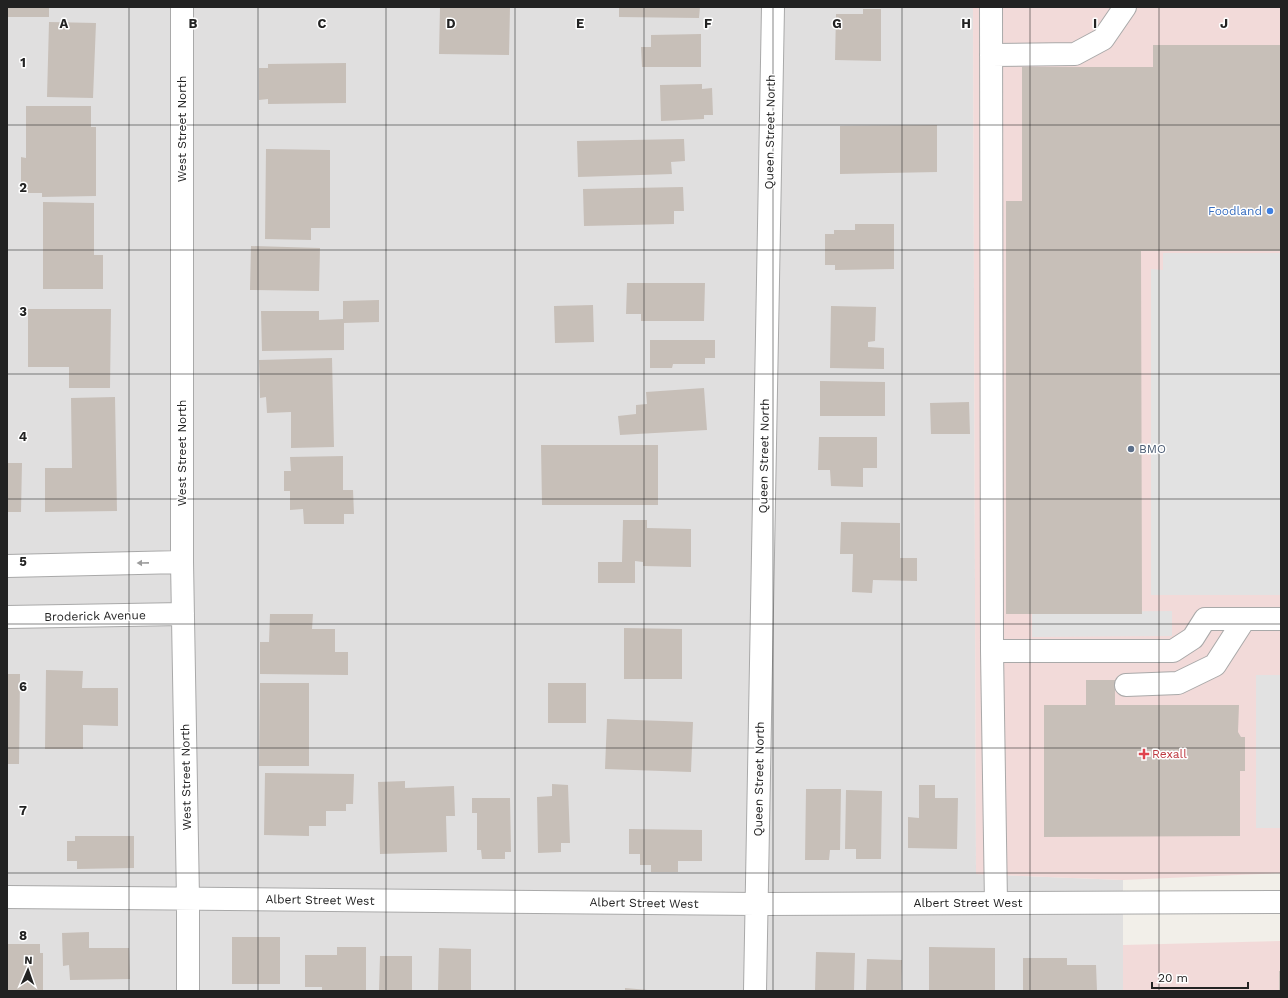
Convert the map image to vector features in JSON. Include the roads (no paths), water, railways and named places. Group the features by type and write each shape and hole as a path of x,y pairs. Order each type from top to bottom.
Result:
{"street":[{"name":"West Street North","path":"182,7 182,562 188,899 188,991"},
{"name":"Queen Street North","path":"755,991 773,7"},
{"path":"991,7 992,651 996,903"},
{"path":"991,56 1075,54 1103,39 1125,7"},
{"path":"7,566 182,562"},
{"name":"Broderick Avenue","path":"7,617 183,614"},
{"path":"992,651 1173,651 1193,638 1205,619 1281,619"},
{"path":"1126,685 1178,683 1215,665 1244,620"},
{"name":"Albert Street West","path":"7,897 756,904 1281,902"}],"place":[{"name":"Foodland","path":"1270,211"},
{"name":"BMO","path":"1131,449"},
{"name":"Rexall","path":"1144,754"}]}
